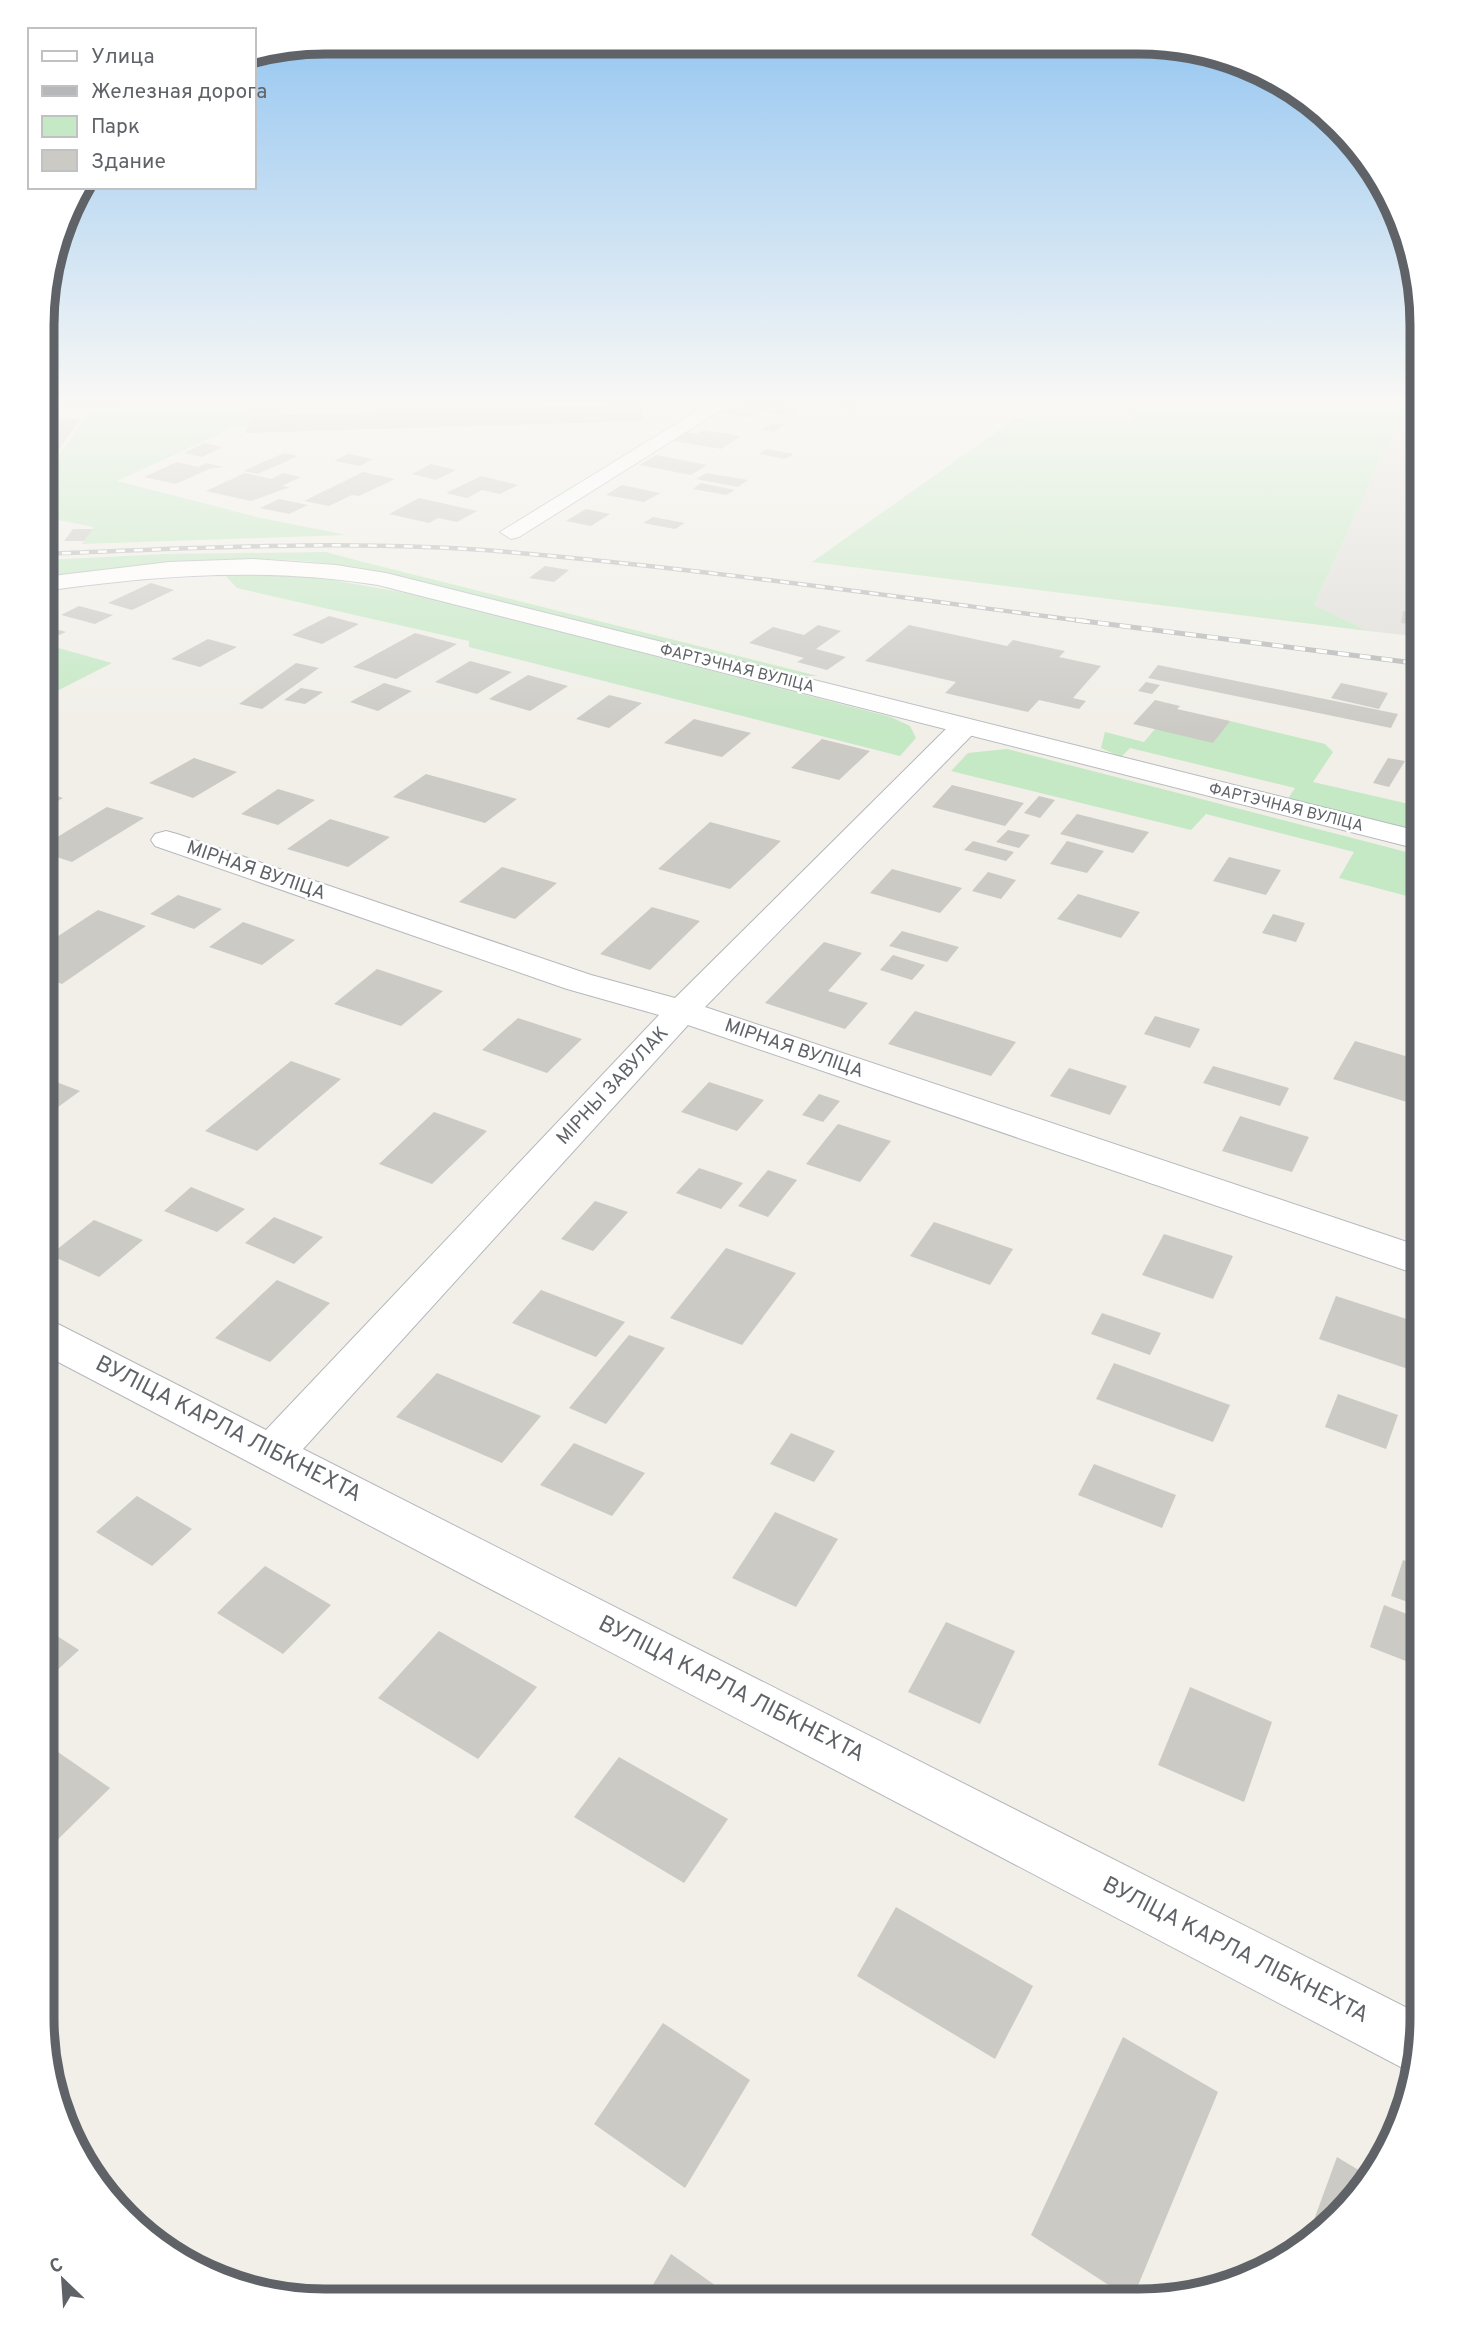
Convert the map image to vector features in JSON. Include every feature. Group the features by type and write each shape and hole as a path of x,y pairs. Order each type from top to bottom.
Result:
{"street":[{"path":"511,532 543,512"},
{"name":"ФАРТЭЧНАЯ ВУЛІЦА","path":"54,583 135,571 220,565 268,565 339,571 434,592 963,728 1410,838"},
{"name":"МІРНЫ ЗАВУЛАК","path":"272,1453 682,1011 963,728"},
{"name":"МІРНАЯ ВУЛІЦА","path":"166,840 579,982 682,1011 1410,1258"},
{"name":"ВУЛІЦА КАРЛА ЛІБКНЕХТА","path":"54,1341 1408,2041"}],"shaded area":[{"path":"1357,512 1410,512 1410,636 1368,631 1314,605"}],"green space":[{"path":"54,512 239,512 346,535 82,544 94,527 54,519"},
{"path":"882,512 1357,512 1314,605 1368,631 812,562"},
{"path":"326,552 818,676 795,676 386,573 344,565 258,559 215,560 130,566 54,576 54,560 164,554"},
{"path":"223,573 303,575 418,595 891,717 910,726 916,738 900,756 469,647 469,641 237,588"},
{"path":"54,647 112,663 54,692"},
{"path":"1230,721 1325,744 1333,752 1313,782 1410,804 1410,831 1287,800 1295,788 1130,748 1121,757 1101,748 1105,732 1144,742 1155,729"},
{"path":"1007,749 1410,853 1410,897 1339,878 1354,852 1206,814 1191,830 951,771 968,753"}],"building":[{"path":"475,512 457,522 438,518 429,523 389,514"},
{"path":"580,512 610,514 591,526 566,521"},
{"path":"653,517 685,523 675,529 643,523"},
{"path":"73,529 93,529 84,541 64,541"},
{"path":"545,566 569,570 554,582 529,578"},
{"path":"151,583 174,590 132,610 108,603"},
{"path":"79,606 113,615 95,624 61,615"},
{"path":"1403,611 1410,612 1410,624 1401,623"},
{"path":"329,616 359,624 322,644 292,635"},
{"path":"818,625 841,631 816,649 846,657 827,670 797,662 804,658 749,643 773,627 804,635"},
{"path":"909,625 1007,646 1013,640 1065,651 1059,657 1101,666 1073,698 1086,701 1079,709 1039,700 1028,712 945,693 956,682 865,661"},
{"path":"54,628 66,632 54,637"},
{"path":"415,633 457,644 396,679 353,667"},
{"path":"208,639 237,647 200,667 171,659"},
{"path":"470,661 512,672 477,694 435,682"},
{"path":"296,663 319,668 262,709 239,704"},
{"path":"1158,665 1398,714 1391,728 1148,678"},
{"path":"528,675 568,686 530,711 489,699"},
{"path":"1146,682 1160,685 1152,694 1138,691"},
{"path":"384,683 412,691 378,711 350,702"},
{"path":"1341,683 1388,693 1379,709 1331,698"},
{"path":"301,688 323,692 305,704 284,700"},
{"path":"609,695 642,703 609,728 576,719"},
{"path":"1155,700 1180,706 1177,709 1230,721 1213,743 1133,724"},
{"path":"694,719 751,733 722,757 664,743"},
{"path":"822,739 870,751 839,780 791,768"},
{"path":"194,758 237,772 193,798 149,783"},
{"path":"1388,758 1405,761 1389,787 1373,783"},
{"path":"426,774 517,799 485,823 393,797"},
{"path":"952,785 1024,803 1005,826 932,807"},
{"path":"278,789 315,800 278,825 241,814"},
{"path":"54,795 63,798 54,803"},
{"path":"1039,796 1055,800 1040,818 1024,813"},
{"path":"107,807 144,818 72,862 54,856 54,839"},
{"path":"1077,814 1149,832 1133,853 1060,834"},
{"path":"330,819 390,837 348,867 287,849"},
{"path":"710,822 781,841 730,889 658,869"},
{"path":"1008,830 1030,835 1019,848 996,842"},
{"path":"973,841 1014,852 1006,861 964,850"},
{"path":"1067,841 1104,851 1087,873 1050,864"},
{"path":"1229,857 1281,870 1266,895 1213,881"},
{"path":"502,867 557,883 515,919 459,902"},
{"path":"892,869 962,888 940,913 870,893"},
{"path":"988,872 1016,880 1001,899 972,891"},
{"path":"1078,894 1140,912 1121,938 1057,919"},
{"path":"178,895 222,909 194,929 150,914"},
{"path":"652,907 700,921 650,970 600,954"},
{"path":"98,910 146,926 62,984 54,981 54,939"},
{"path":"1273,914 1305,923 1296,942 1262,933"},
{"path":"243,922 295,940 262,965 209,947"},
{"path":"902,931 959,947 947,962 889,946"},
{"path":"824,942 862,953 828,991 868,1003 845,1029 765,1003"},
{"path":"893,955 925,965 912,980 880,970"},
{"path":"377,969 443,991 401,1026 334,1004"},
{"path":"915,1011 1016,1042 991,1076 888,1044"},
{"path":"1155,1016 1200,1029 1190,1048 1144,1034"},
{"path":"518,1018 582,1039 547,1073 482,1050"},
{"path":"1355,1041 1410,1057 1410,1103 1333,1079"},
{"path":"291,1061 341,1079 257,1151 205,1131"},
{"path":"1213,1066 1289,1088 1280,1106 1203,1083"},
{"path":"1069,1068 1127,1086 1110,1115 1050,1096"},
{"path":"54,1081 80,1091 54,1110"},
{"path":"709,1082 764,1100 737,1131 681,1112"},
{"path":"819,1094 840,1101 823,1122 802,1115"},
{"path":"434,1112 487,1131 432,1184 379,1164"},
{"path":"1240,1116 1309,1137 1292,1172 1222,1151"},
{"path":"838,1124 891,1141 860,1182 806,1164"},
{"path":"699,1168 743,1183 721,1209 676,1193"},
{"path":"768,1170 797,1180 768,1217 738,1206"},
{"path":"191,1187 245,1209 217,1232 164,1211"},
{"path":"595,1201 628,1212 593,1251 561,1239"},
{"path":"274,1217 323,1237 294,1264 245,1243"},
{"path":"94,1220 143,1240 99,1277 54,1257 54,1252"},
{"path":"934,1222 1013,1249 990,1285 910,1256"},
{"path":"1164,1234 1233,1256 1213,1299 1142,1275"},
{"path":"726,1248 796,1273 742,1345 670,1318"},
{"path":"277,1280 330,1303 270,1362 215,1338"},
{"path":"541,1290 625,1322 596,1357 512,1323"},
{"path":"1336,1296 1410,1320 1410,1370 1319,1339"},
{"path":"1102,1313 1161,1333 1150,1355 1091,1334"},
{"path":"629,1335 665,1348 606,1424 569,1408"},
{"path":"1114,1363 1230,1405 1213,1442 1096,1399"},
{"path":"437,1373 541,1416 502,1463 396,1417"},
{"path":"1338,1394 1398,1415 1386,1449 1325,1427"},
{"path":"791,1433 835,1451 814,1482 770,1464"},
{"path":"574,1443 645,1473 612,1516 540,1485"},
{"path":"1094,1464 1176,1495 1162,1528 1078,1495"},
{"path":"137,1496 192,1529 152,1566 96,1532"},
{"path":"775,1512 838,1539 796,1607 732,1578"},
{"path":"1403,1560 1410,1563 1410,1603 1391,1596"},
{"path":"265,1566 331,1605 283,1654 217,1613"},
{"path":"1384,1605 1410,1615 1410,1663 1370,1647"},
{"path":"946,1622 1015,1651 980,1724 908,1692"},
{"path":"439,1631 537,1687 478,1759 378,1698"},
{"path":"54,1634 79,1650 54,1673"},
{"path":"1190,1687 1272,1722 1244,1802 1158,1765"},
{"path":"54,1749 110,1788 54,1843"},
{"path":"619,1757 728,1819 684,1883 574,1817"},
{"path":"896,1907 1033,1986 995,2059 857,1976"},
{"path":"663,2023 750,2080 685,2188 594,2124"},
{"path":"1123,2037 1218,2092 1137,2289 1115,2289 1031,2235"},
{"path":"1337,2157 1361,2172 1354,2183 1312,2226"},
{"path":"671,2254 720,2289 650,2289"}],"railway":[{"path":"54,554 334,545 450,548 654,567 1090,622"},
{"path":"1076,620 1410,662"}]}
